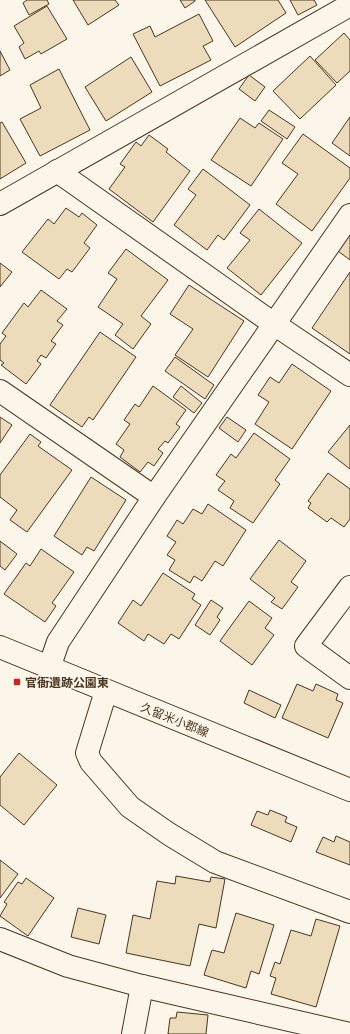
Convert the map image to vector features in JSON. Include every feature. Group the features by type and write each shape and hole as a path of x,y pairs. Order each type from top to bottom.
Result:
{"street":[{"path":"0,204 350,5"},
{"path":"57,171 274,324 350,375"},
{"path":"48,668 58,642 154,497 350,215"},
{"path":"0,391 154,497"},
{"path":"350,587 306,646 350,678"},
{"name":"久留米小郡線","path":"0,647 48,668 350,790"},
{"path":"106,691 87,754 91,762 130,807 169,834 215,862 350,912"},
{"path":"0,939 68,966 142,986 350,1034"},
{"path":"133,1034 142,986"}],"building":[{"path":"27,0 47,0 49,4 29,15 23,3"},
{"path":"73,0 115,0 119,5 88,25"},
{"path":"180,0 195,0 195,1 185,8"},
{"path":"205,0 278,0 286,13 235,47"},
{"path":"290,0 314,0 317,5 298,15"},
{"path":"47,6 67,39 41,54 39,51 25,59 19,47 24,43 14,26"},
{"path":"199,14 213,41 203,46 211,60 160,86 133,34 150,26 155,37"},
{"path":"344,33 350,40 350,71 337,83 315,60"},
{"path":"0,51 10,70 0,76"},
{"path":"310,56 336,85 300,119 273,91"},
{"path":"131,57 152,92 106,121 85,87"},
{"path":"59,69 90,130 40,156 20,119 41,108 30,85"},
{"path":"249,75 265,87 255,101 239,89"},
{"path":"269,110 295,127 287,139 261,121"},
{"path":"350,117 350,156 332,143"},
{"path":"240,118 255,128 259,123 283,139 251,186 211,160"},
{"path":"2,122 26,163 0,179 0,123"},
{"path":"303,134 350,168 350,178 312,231 276,204 298,174 282,163"},
{"path":"149,135 168,149 166,152 190,171 153,222 109,189 125,167 120,164 136,142 141,146"},
{"path":"203,169 250,205 224,240 218,235 207,250 174,225 196,195 188,189"},
{"path":"66,208 79,217 82,213 97,225 84,243 90,248 72,272 67,269 59,279 22,252 48,219 54,224"},
{"path":"259,209 302,243 261,295 227,268 250,240 240,233"},
{"path":"350,233 350,260 338,251"},
{"path":"126,249 168,280 141,316 151,324 133,349 115,335 123,324 98,307 117,279 108,273"},
{"path":"0,263 12,272 0,287"},
{"path":"350,272 350,354 312,328"},
{"path":"189,285 244,321 208,377 175,355 193,329 170,314"},
{"path":"41,290 67,309 57,321 63,325 51,341 56,344 46,358 41,355 37,361 41,364 26,384 1,365 4,363 0,360 0,344 6,336 2,333 24,303 28,307"},
{"path":"100,332 136,357 93,420 89,417 82,427 50,405"},
{"path":"175,357 214,385 205,399 165,371"},
{"path":"292,364 331,391 292,449 255,424 269,402 258,395 270,377 279,383"},
{"path":"153,386 186,410 176,424 180,427 168,443 165,441 158,449 163,453 154,466 148,462 140,472 120,457 124,450 116,444 130,424 124,420 135,404 139,407"},
{"path":"181,386 202,403 194,413 173,397"},
{"path":"0,417 12,425 0,443"},
{"path":"227,417 246,430 238,442 219,428"},
{"path":"350,425 350,469 328,452"},
{"path":"254,433 290,459 275,480 280,484 253,523 230,508 234,501 218,490 225,481 216,475 231,454 236,458"},
{"path":"30,434 41,442 38,446 72,470 27,532 10,520 17,510 0,497 0,475"},
{"path":"328,473 350,489 350,519 344,527 331,518 327,522 308,508 311,503 308,501"},
{"path":"91,477 126,500 94,551 87,547 82,555 54,536"},
{"path":"208,504 246,530 223,566 215,561 202,581 194,576 190,583 169,570 175,560 167,555 176,542 167,536 177,520 183,524 193,509 202,514"},
{"path":"279,540 306,561 291,582 298,587 282,609 271,602 275,598 250,579"},
{"path":"0,541 17,554 5,570 0,566"},
{"path":"41,549 74,572 52,603 56,606 45,622 4,594 26,563 30,566"},
{"path":"163,573 195,594 192,599 201,605 179,639 171,634 164,644 148,634 144,641 118,623 133,600 141,606"},
{"path":"211,600 223,608 217,617 220,620 210,635 195,625"},
{"path":"249,601 272,618 265,628 274,635 252,665 220,641"},
{"path":"297,684 313,691 316,684 338,694 336,700 343,703 328,738 282,718"},
{"path":"249,690 281,705 275,718 244,703"},
{"path":"19,753 57,785 24,825 0,805 0,777"},
{"path":"270,810 287,817 285,822 297,827 291,842 251,825 257,811 268,815"},
{"path":"336,836 350,842 350,865 316,852 323,837 334,842"},
{"path":"0,860 18,874 0,898"},
{"path":"176,876 210,882 211,877 225,879 216,928 199,924 190,966 126,953 133,915 150,919 157,881 175,884"},
{"path":"26,878 54,898 28,936 0,916 7,904 4,902 18,882 22,884"},
{"path":"78,908 106,915 99,944 71,937"},
{"path":"236,913 274,925 259,974 251,971 246,988 204,975 212,950 224,953"},
{"path":"316,919 340,926 316,1007 271,994 276,978 270,976 275,962 280,964 291,930 311,936"},
{"path":"177,1012 208,1015 206,1034 168,1034 170,1018 176,1018"}],"place":[{"name":"官衙遺跡公園東","path":"17,682"}]}
